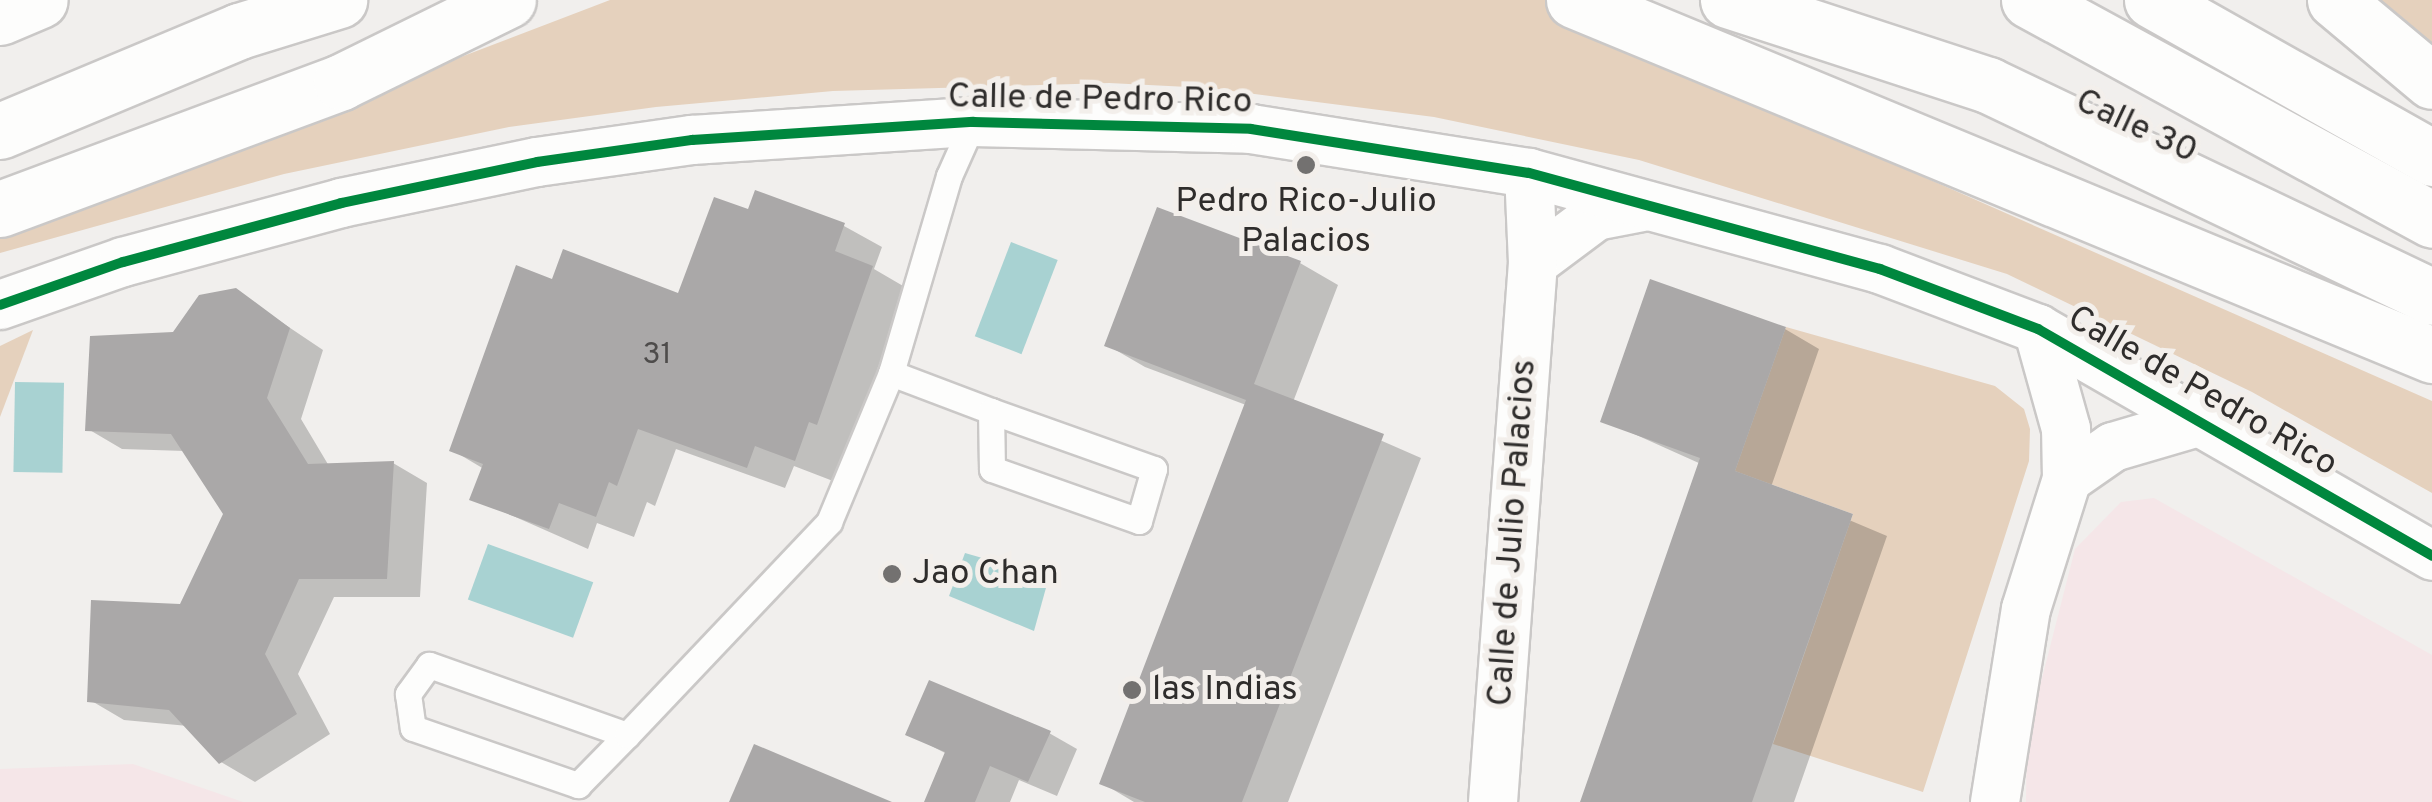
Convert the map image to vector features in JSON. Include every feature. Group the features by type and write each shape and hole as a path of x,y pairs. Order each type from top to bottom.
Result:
{"highway":[{"path":"0,17 40,0"},
{"path":"0,95 214,0"},
{"path":"0,132 238,31 339,0"},
{"path":"0,208 340,82 508,0"},
{"path":"1574,0 1959,164 2235,269 2432,354"},
{"path":"1728,0 1988,85 2432,298"},
{"name":"Calle 30","path":"1836,0 1990,57 2432,264"},
{"path":"2029,0 2432,220"},
{"path":"2152,0 2417,152"},
{"path":"2335,0 2432,58"},
{"path":"2335,0 2432,81"}],"street":[{"name":"Calle de Pedro Rico","path":"0,306 122,262 304,213 537,162 730,136 972,122 1251,130 1529,173 1880,270 2038,329 2432,556"},
{"name":"Calle de Julio Palacios","path":"1492,802 1533,263 1529,173"},
{"path":"1533,263 1596,216 1648,206"},
{"path":"1995,802 2026,608 2068,479 2066,428 2038,329"},
{"path":"2068,479 2113,447 2198,422"}],"lane":[{"path":"627,735 429,666 408,694 413,728 578,785 627,735 829,522 891,373 949,176 972,122"},
{"path":"891,373 1154,470 1139,521 992,469 992,411"}],"shaded area":[{"path":"610,0 1581,0 1697,77 2432,401 2432,493 2252,392 2007,274 1639,160 1434,117 1208,88 1109,83 833,91 656,107 509,127 284,174 0,253 0,233"},
{"path":"2368,0 2432,0 2432,46"},
{"path":"1786,327 1995,386 2024,409 2030,429 2029,461 1923,792 1773,744 1853,514 1735,471"},
{"path":"33,330 0,417 0,346"},
{"path":"2154,498 2432,655 2432,802 2026,802 2027,737 2075,549 2121,502"},
{"path":"133,764 243,802 0,802 0,769"}],"water":[{"path":"1011,242 1058,260 1021,354 975,336"},
{"path":"15,382 64,383 62,473 13,472"},
{"path":"488,544 593,582 573,638 468,599"},
{"path":"965,553 1049,577 1034,631 949,596"}],"building":[{"path":"755,190 845,223 835,251 873,266 817,425 809,422 795,461 755,446 747,468 638,429 617,486 609,482 596,517 559,503 549,529 469,500 483,464 449,451 516,265 552,279 563,249 678,293 714,197 748,209"},
{"path":"1157,207 1301,261 1254,384 1384,434 1242,802 1145,802 1099,784 1246,400 1104,346"},
{"path":"1650,279 1786,327 1735,471 1853,514 1752,802 1580,802 1700,458 1600,422"},
{"path":"236,288 290,328 267,398 308,464 394,461 387,579 299,579 265,654 297,714 219,764 169,710 87,702 91,600 180,604 223,514 171,434 85,431 90,336 173,332 199,295"},
{"path":"929,680 1051,731 1028,782 990,766 975,802 924,802 945,752 905,735"},
{"path":"754,744 892,802 729,802"}],"cycle path":[{"path":"0,305 123,262 341,203 537,162 692,140 973,122 1251,129 1529,173 1880,269 2038,329 2432,556"}],"place":[{"name":"Pedro Rico-Julio Palacios","path":"1306,165"},
{"name":"Jao Chan","path":"892,574"},
{"name":"las Indias","path":"1132,690"}]}
